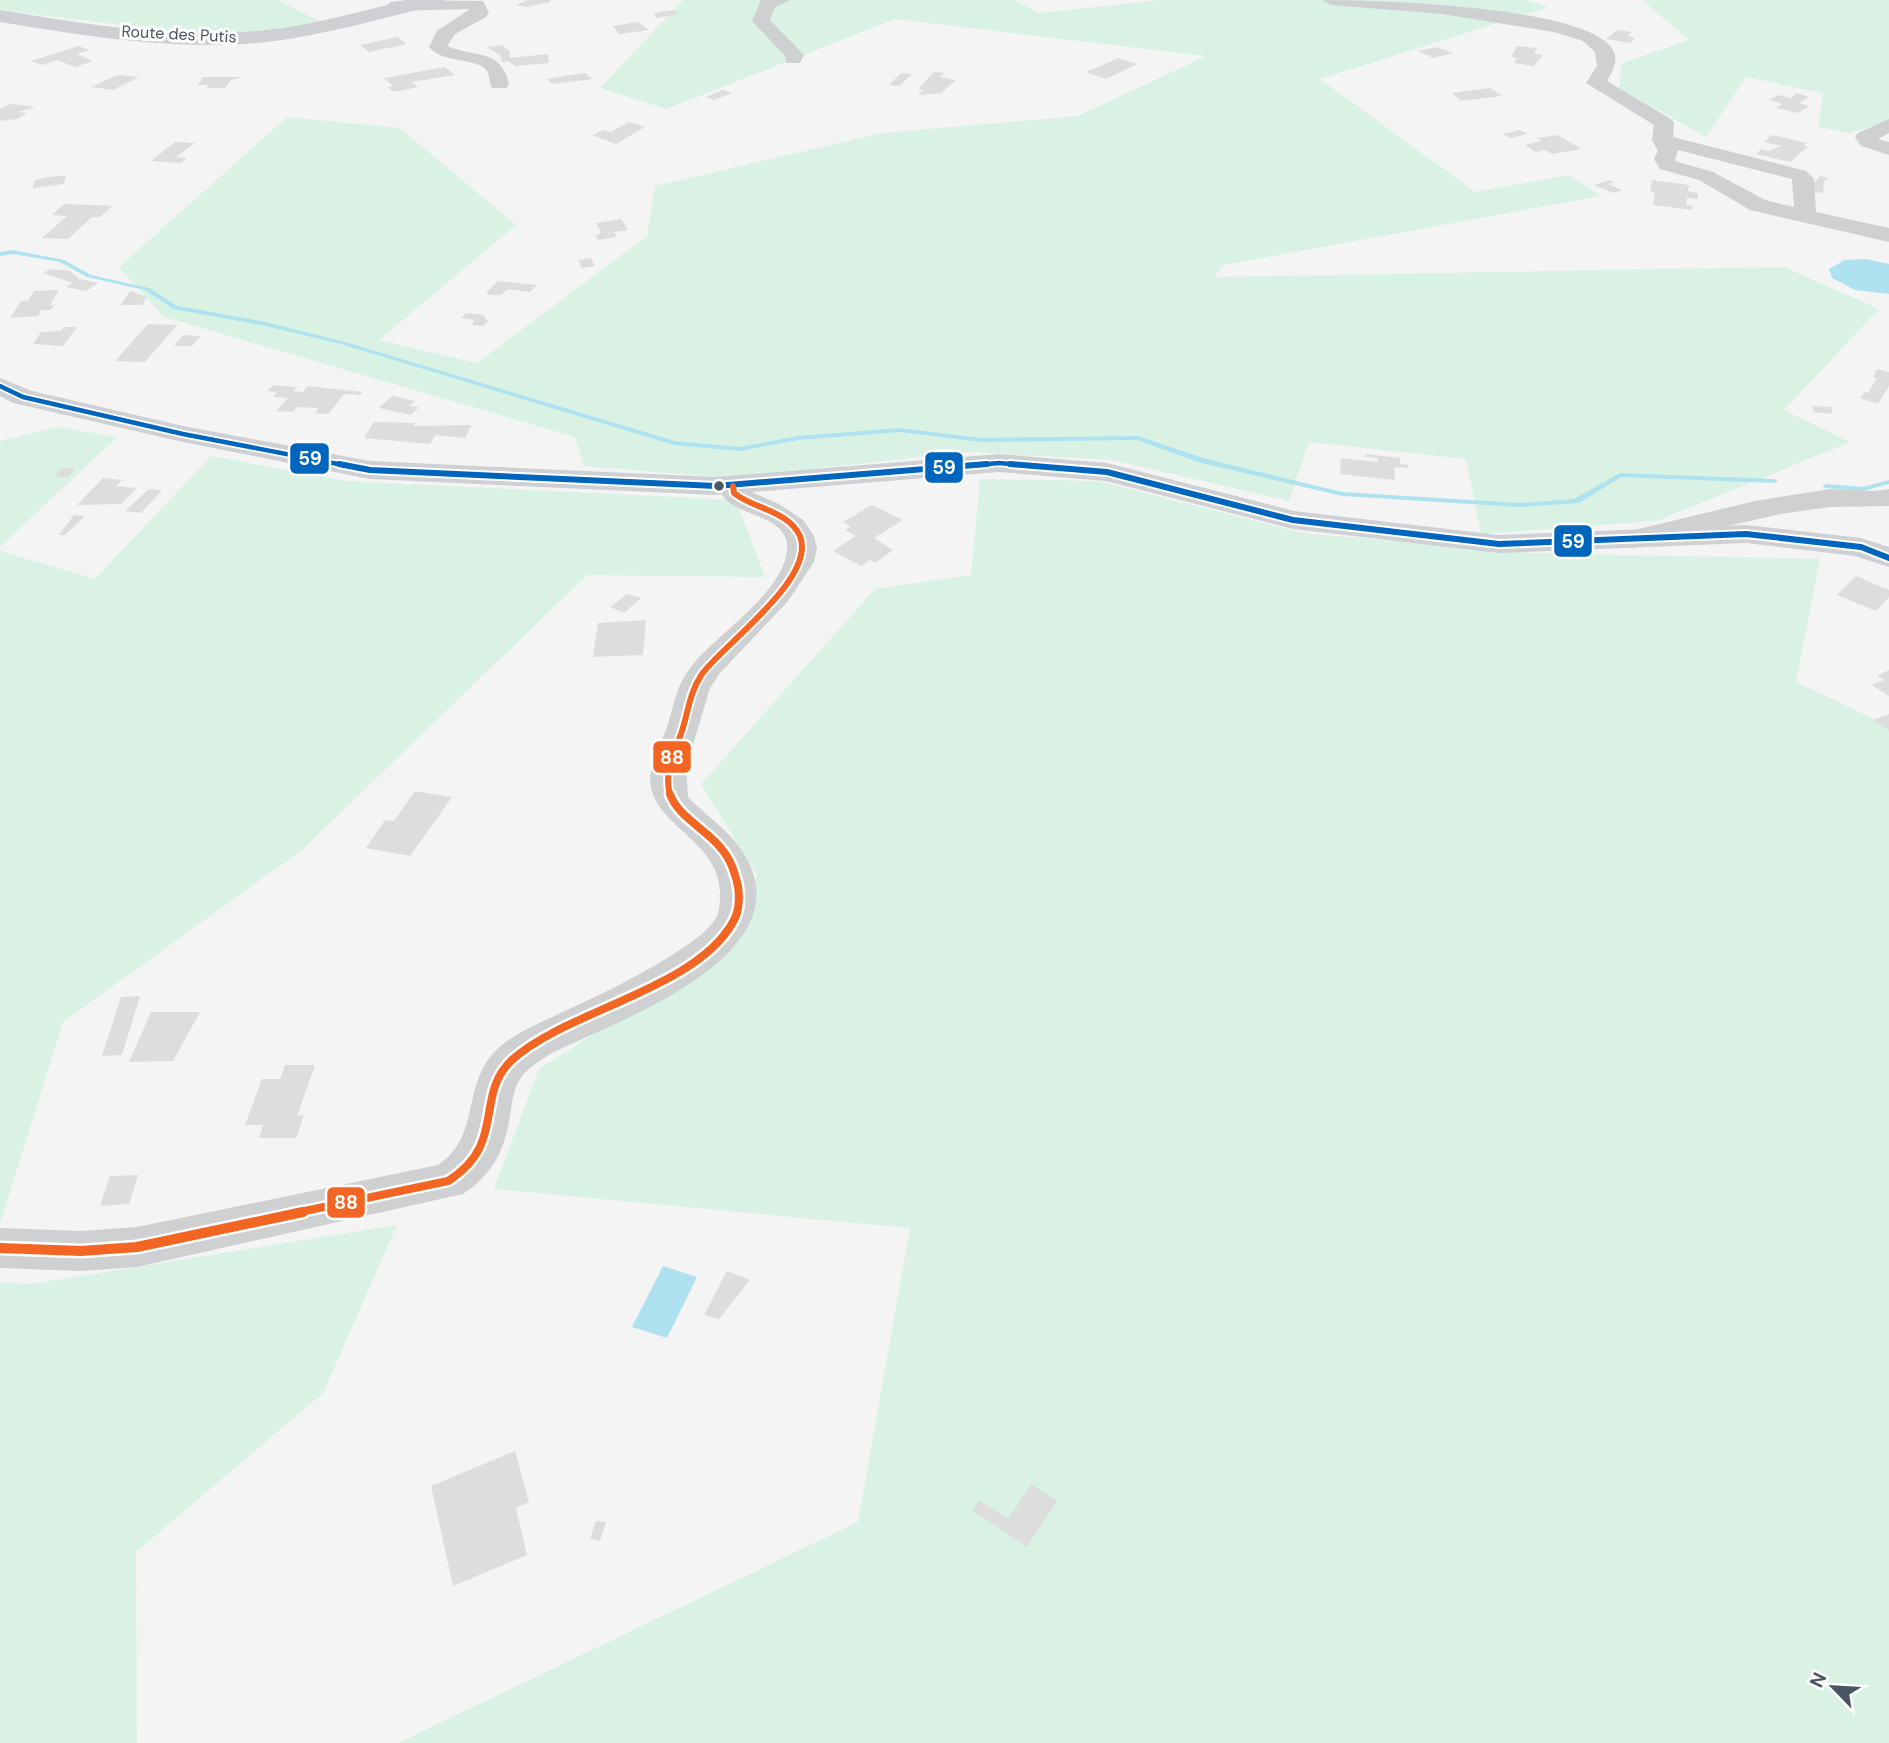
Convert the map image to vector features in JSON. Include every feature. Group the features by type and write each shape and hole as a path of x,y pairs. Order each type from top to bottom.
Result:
{"street":[{"name":"Route des Putis","path":"0,16 210,38 266,36 333,24 397,6 434,0"},
{"path":"781,0 768,4 761,21 795,55 793,59"},
{"path":"1331,0 1442,9 1557,27 1589,37 1604,50 1606,66 1596,83 1664,123 1662,140 1668,151 1664,159 1667,165 1706,176 1758,205 1889,235"},
{"name":"Route des Putis","path":"397,6 455,2 477,5 480,13 445,31 439,38 438,47 443,51 485,62 496,69 499,84"},
{"path":"1889,125 1865,137 1868,142 1889,149"},
{"path":"1662,140 1798,175 1803,179 1806,218"},
{"path":"0,386 23,397 183,434 369,470 733,486 999,463 1107,472 1293,520 1499,544 1746,534 1861,547 1889,558"},
{"path":"0,1248 81,1251 137,1247 448,1181 463,1174 479,1153 500,1075 517,1056 536,1043 678,971 721,941 734,922 739,901 736,875 722,845 677,807 670,796 667,778 671,757 695,683 705,668 775,599 804,554 803,542 790,524 779,515 739,497 734,493 733,486"},
{"path":"1632,539 1714,519 1831,498 1881,500 1889,496"}],"green space":[{"path":"0,0 278,0 325,24 249,33 186,33 0,10"},
{"path":"683,0 1015,0 1039,13 1161,0 1526,0 1548,7 1320,79 1475,192 1569,175 1601,196 1224,265 1214,277 1784,267 1879,309 1784,410 1850,442 1657,521 1481,534 1466,459 1309,442 1289,501 1112,460 969,452 727,478 584,466 575,437 164,317 119,267 287,117 400,128 516,225 379,340 477,363 647,236 655,186 882,133 1078,116 1206,56 895,19 666,109 600,88"},
{"path":"1642,0 1889,0 1889,122 1849,133 1818,127 1823,93 1746,77 1706,137 1619,88 1622,63 1689,40"},
{"path":"58,427 117,437 0,547 0,441"},
{"path":"211,456 347,481 736,500 765,577 587,575 303,849 63,1022 0,1224 0,551 95,579"},
{"path":"980,479 1098,481 1302,533 1531,553 1820,559 1796,682 1889,726 1889,1743 398,1743 858,1522 910,1228 494,1189 539,1069 735,945 757,875 701,784 875,589 971,575"},
{"path":"397,1225 323,1393 136,1552 137,1743 0,1743 0,1282 31,1284"}],"water":[{"path":"1866,259 1889,264 1889,294 1855,290 1832,278 1829,269 1845,260"},
{"path":"663,1266 697,1277 667,1338 632,1327"}],"building":[{"path":"528,0 550,2 526,7 516,5"},
{"path":"674,10 679,14 657,18 653,13"},
{"path":"638,22 649,30 619,34 613,26"},
{"path":"1617,30 1632,32 1628,36 1635,38 1631,43 1606,39"},
{"path":"397,37 407,44 369,52 360,45"},
{"path":"502,45 510,51 510,58 548,54 549,63 515,66 508,61 502,62 500,55 487,47"},
{"path":"78,46 90,50 76,54 93,61 75,67 57,60 43,65 31,61"},
{"path":"1517,46 1537,48 1534,54 1543,55 1534,66 1514,63 1517,58 1511,57"},
{"path":"1437,47 1453,53 1433,58 1418,51"},
{"path":"1119,58 1137,64 1106,79 1086,72"},
{"path":"445,67 455,75 412,82 418,87 399,91 392,91 388,87 393,86 384,78"},
{"path":"934,72 945,73 939,77 956,80 941,93 919,94 923,90 918,89"},
{"path":"585,73 593,79 552,84 547,79"},
{"path":"901,73 912,74 899,86 889,85"},
{"path":"117,75 139,77 113,90 91,87"},
{"path":"203,77 243,77 231,80 225,88 206,88 209,85 198,85"},
{"path":"1490,88 1502,96 1461,101 1452,93"},
{"path":"723,90 732,93 714,100 705,97"},
{"path":"1797,93 1809,97 1799,103 1809,106 1798,113 1776,108 1782,104 1770,100 1778,95 1791,98"},
{"path":"9,104 36,107 18,112 27,113 17,119 0,121 0,109"},
{"path":"629,122 645,127 616,144 592,135 603,130 611,132"},
{"path":"1520,130 1528,134 1510,138 1502,134"},
{"path":"1558,135 1581,149 1552,154 1545,150 1536,152 1525,145 1542,141 1537,138"},
{"path":"1772,135 1807,143 1804,146 1808,147 1790,162 1756,154 1761,149 1769,151 1781,146 1764,142"},
{"path":"175,142 195,143 176,157 187,158 181,163 151,161"},
{"path":"66,175 64,184 33,188 34,181"},
{"path":"1820,176 1829,178 1824,181 1823,193 1814,192 1813,185"},
{"path":"1610,180 1614,182 1608,184 1622,190 1613,193 1594,185"},
{"path":"1652,180 1689,185 1688,191 1698,193 1698,199 1687,198 1686,205 1693,206 1692,210 1653,205 1655,193 1650,192"},
{"path":"64,204 112,206 100,217 92,217 68,239 42,238 67,216 52,215"},
{"path":"621,219 628,230 614,232 617,237 598,240 595,235 600,234 600,230 596,223"},
{"path":"591,258 595,266 582,268 578,260"},
{"path":"51,269 70,271 79,279 98,283 86,291 66,287 73,283 43,273"},
{"path":"498,281 537,285 530,292 508,289 501,295 488,295 486,293"},
{"path":"59,290 50,305 54,305 51,310 41,310 38,316 10,318 21,301 28,301 34,291"},
{"path":"130,291 147,297 142,305 121,305"},
{"path":"466,313 483,315 488,321 483,326 472,325 474,320 461,318"},
{"path":"148,324 177,325 145,362 115,361"},
{"path":"64,327 77,327 63,346 33,344 41,332 61,331"},
{"path":"183,335 201,336 192,346 174,346"},
{"path":"1877,369 1889,372 1889,386 1878,404 1860,398 1865,392 1868,393 1877,378 1873,377"},
{"path":"273,385 297,387 293,391 303,392 308,386 362,392 360,395 344,394 328,414 315,413 319,408 297,407 293,412 276,411 288,398 273,397 277,392 268,391"},
{"path":"392,396 415,401 409,406 419,407 411,415 379,408"},
{"path":"1812,406 1831,407 1833,414 1814,412"},
{"path":"374,422 415,423 413,426 472,425 465,438 435,435 430,444 364,438"},
{"path":"1366,454 1400,458 1400,464 1408,465 1408,468 1394,467 1395,480 1340,474 1341,458 1377,462 1378,458 1365,457"},
{"path":"61,468 75,468 69,477 55,477"},
{"path":"103,478 122,480 116,486 137,488 121,504 77,505"},
{"path":"149,489 162,490 141,513 125,511"},
{"path":"872,505 903,520 874,538 893,550 875,563 870,560 861,566 833,551 856,536 845,530 851,527 843,522"},
{"path":"74,515 85,516 65,535 59,535"},
{"path":"1856,576 1889,590 1889,597 1876,611 1837,595"},
{"path":"627,594 641,598 624,613 610,607"},
{"path":"646,620 643,655 593,657 598,623"},
{"path":"1889,670 1889,696 1872,685 1884,680 1877,676"},
{"path":"1889,714 1889,731 1874,720"},
{"path":"415,791 452,797 410,856 366,848 385,820 394,821"},
{"path":"140,996 122,1055 102,1056 121,997"},
{"path":"151,1012 200,1012 173,1061 129,1062"},
{"path":"285,1065 315,1065 297,1116 304,1115 296,1138 259,1138 263,1125 245,1125 262,1079 280,1079"},
{"path":"138,1175 129,1204 100,1206 110,1176"},
{"path":"727,1271 750,1280 719,1319 704,1315"},
{"path":"515,1451 529,1502 516,1508 527,1555 453,1586 431,1486"},
{"path":"1032,1484 1057,1501 1027,1547 972,1510 979,1500 1008,1519"},
{"path":"596,1521 606,1522 600,1541 590,1539"}],"waterway":[{"path":"0,254 13,252 62,261 89,276 147,289 175,308 261,323 343,343 674,443 740,449 798,438 900,430 981,440 1138,438 1201,460 1342,494 1519,505 1576,501 1620,475 1774,481"},
{"path":"1826,486 1863,489 1889,482"}],"transit line":[{"name":"59","path":"0,386 23,397 183,434 370,470 716,486 999,463 1107,472 1293,520 1499,544 1746,534 1861,547 1889,558"},
{"name":"88","path":"0,1248 81,1251 137,1247 448,1181 464,1171 482,1147 494,1091 503,1071 516,1057 536,1043 673,974 720,940 733,923 738,905 738,887 733,866 716,841 673,801 667,777 689,700 700,676 773,600 799,562 802,548 800,536 782,517 739,497 734,493 733,486"}]}
